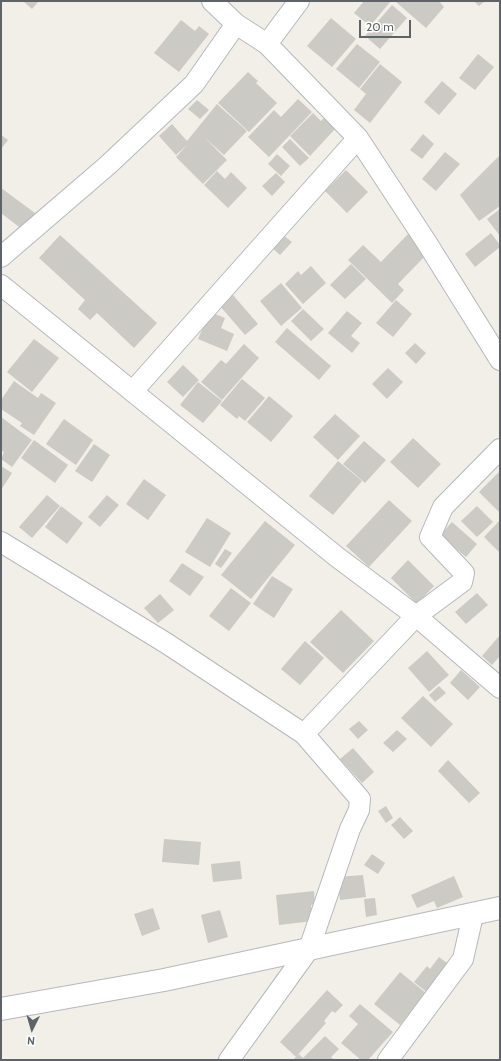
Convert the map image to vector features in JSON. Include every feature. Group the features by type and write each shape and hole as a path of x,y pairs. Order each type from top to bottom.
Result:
{"street":[{"path":"212,1 236,24 267,44 358,138 427,243 500,360"},
{"path":"267,44 299,1"},
{"path":"1,257 108,166 194,84 236,24"},
{"path":"132,391 358,138"},
{"path":"1,285 337,557 416,616 500,688"},
{"path":"304,734 416,616 462,582 464,573 430,536 443,507 500,449"},
{"path":"1,542 166,643 304,734 360,798 359,810 350,829 309,949 229,1060"},
{"path":"1,1010 164,980 500,908"},
{"path":"388,1060 463,959 473,915"}],"building":[{"path":"23,1 39,1 32,9"},
{"path":"364,1 391,1 370,26 354,13"},
{"path":"439,1 444,7 426,28 396,2"},
{"path":"474,1 485,1 479,6"},
{"path":"392,5 407,18 380,49 365,36"},
{"path":"331,18 356,39 332,67 307,46"},
{"path":"181,20 195,31 199,26 209,34 179,72 154,53"},
{"path":"357,44 380,62 359,88 336,69"},
{"path":"478,54 494,67 475,90 459,78"},
{"path":"380,64 402,82 370,123 354,110 366,94 360,89"},
{"path":"248,72 258,81 256,83 277,103 249,132 218,103"},
{"path":"442,81 457,94 439,115 424,102"},
{"path":"298,99 312,112 269,157 248,137 274,110 281,117"},
{"path":"197,100 209,110 200,119 188,109"},
{"path":"217,104 247,131 224,155 204,137 227,160 203,184 176,157 187,145 176,155 159,136 172,124 187,141"},
{"path":"313,113 321,121 325,117 336,128 310,156 290,136"},
{"path":"423,134 434,144 422,159 410,150"},
{"path":"1,135 8,140 1,149"},
{"path":"290,139 309,158 300,166 282,147"},
{"path":"445,152 460,164 436,191 422,179"},
{"path":"277,154 290,166 281,176 268,164"},
{"path":"500,155 500,206 479,221 460,195"},
{"path":"346,170 368,192 347,213 325,191"},
{"path":"217,171 225,179 231,172 247,188 228,208 204,185"},
{"path":"276,173 285,182 272,196 262,186"},
{"path":"1,188 35,213 23,230 1,213"},
{"path":"500,209 500,236 487,219"},
{"path":"491,233 500,247 475,267 465,254"},
{"path":"408,234 428,253 398,284 404,290 392,303 348,260 363,245 381,262"},
{"path":"60,235 157,323 134,348 97,313 90,320 78,309 85,300 39,258"},
{"path":"283,235 292,242 280,255 272,248"},
{"path":"351,264 366,279 345,299 330,285"},
{"path":"311,266 326,283 303,304 285,284 298,271 301,275"},
{"path":"281,283 302,308 281,326 260,301"},
{"path":"233,295 258,324 245,335 220,306"},
{"path":"396,300 412,314 393,337 376,323"},
{"path":"303,309 324,329 311,341 291,321"},
{"path":"347,311 362,323 351,336 360,343 352,353 328,333"},
{"path":"210,312 225,318 221,328 234,334 227,351 198,339"},
{"path":"287,328 331,366 319,380 275,342"},
{"path":"34,339 59,358 32,392 7,372"},
{"path":"415,343 426,353 416,364 405,353"},
{"path":"244,344 259,358 222,400 201,382 221,360 226,364"},
{"path":"183,365 199,380 183,397 167,382"},
{"path":"388,368 403,382 387,399 372,384"},
{"path":"242,379 265,398 245,421 239,416 237,419 220,405"},
{"path":"14,381 38,398 41,393 56,403 34,435 20,426 22,423 1,409 1,400"},
{"path":"198,382 222,401 203,423 180,405"},
{"path":"269,396 293,416 271,442 247,422"},
{"path":"335,414 360,436 338,460 313,437"},
{"path":"1,417 32,440 12,467 1,459 4,452 1,450"},
{"path":"64,419 93,440 76,465 46,444"},
{"path":"413,438 441,464 418,488 390,462"},
{"path":"34,440 68,465 55,483 21,458"},
{"path":"364,441 386,460 365,483 343,464"},
{"path":"94,444 110,455 92,482 75,471"},
{"path":"338,461 362,481 333,515 309,496"},
{"path":"1,466 12,473 1,490"},
{"path":"500,471 500,513 479,492"},
{"path":"144,479 166,495 148,520 126,504"},
{"path":"47,495 60,506 32,538 19,527"},
{"path":"107,495 119,505 100,527 88,517"},
{"path":"389,500 412,521 369,567 346,546"},
{"path":"61,506 83,523 67,544 45,527"},
{"path":"477,506 493,522 477,537 461,521"},
{"path":"207,518 231,533 210,567 185,552"},
{"path":"500,520 500,553 484,537"},
{"path":"265,521 295,545 251,599 221,575"},
{"path":"452,522 477,544 466,557 440,535"},
{"path":"225,549 232,553 221,568 215,564"},
{"path":"408,560 434,586 417,604 391,578"},
{"path":"182,563 204,577 190,596 169,581"},
{"path":"272,576 293,589 274,618 253,604"},
{"path":"231,588 251,603 229,631 209,616"},
{"path":"477,593 488,605 466,624 455,612"},
{"path":"160,594 174,610 158,623 144,608"},
{"path":"341,610 374,641 343,673 310,642"},
{"path":"500,635 500,656 492,665 482,656"},
{"path":"305,641 324,658 300,685 281,669"},
{"path":"427,651 449,675 429,692 408,668"},
{"path":"461,670 480,687 468,700 450,683"},
{"path":"439,686 446,693 435,702 429,695"},
{"path":"423,696 453,724 431,747 401,718"},
{"path":"359,721 368,730 358,739 349,729"},
{"path":"397,730 407,739 393,752 383,743"},
{"path":"353,748 374,772 362,783 340,759"},
{"path":"448,760 480,793 469,803 438,771"},
{"path":"386,806 393,818 386,823 378,811"},
{"path":"400,817 413,831 404,839 391,825"},
{"path":"164,839 201,842 199,865 162,862"},
{"path":"372,854 385,863 378,874 364,865"},
{"path":"240,861 242,879 213,882 211,864"},
{"path":"363,875 366,897 340,900 337,877"},
{"path":"454,876 463,897 437,908 434,901 417,908 411,895"},
{"path":"314,891 315,904 311,905 313,921 279,925 276,895"},
{"path":"375,898 377,915 366,917 364,899"},
{"path":"153,908 160,929 142,936 134,914"},
{"path":"220,910 228,937 208,943 201,915"},
{"path":"439,957 451,966 428,993 414,982 427,966 430,969"},
{"path":"400,972 426,993 400,1025 374,1004"},
{"path":"327,990 343,1005 335,1013 332,1011 324,1021 326,1023 296,1057 280,1042"},
{"path":"360,1004 393,1032 368,1060 361,1060 341,1043 358,1024 349,1016"},
{"path":"325,1036 339,1049 331,1057 334,1060 293,1060 299,1054 303,1058"}]}
